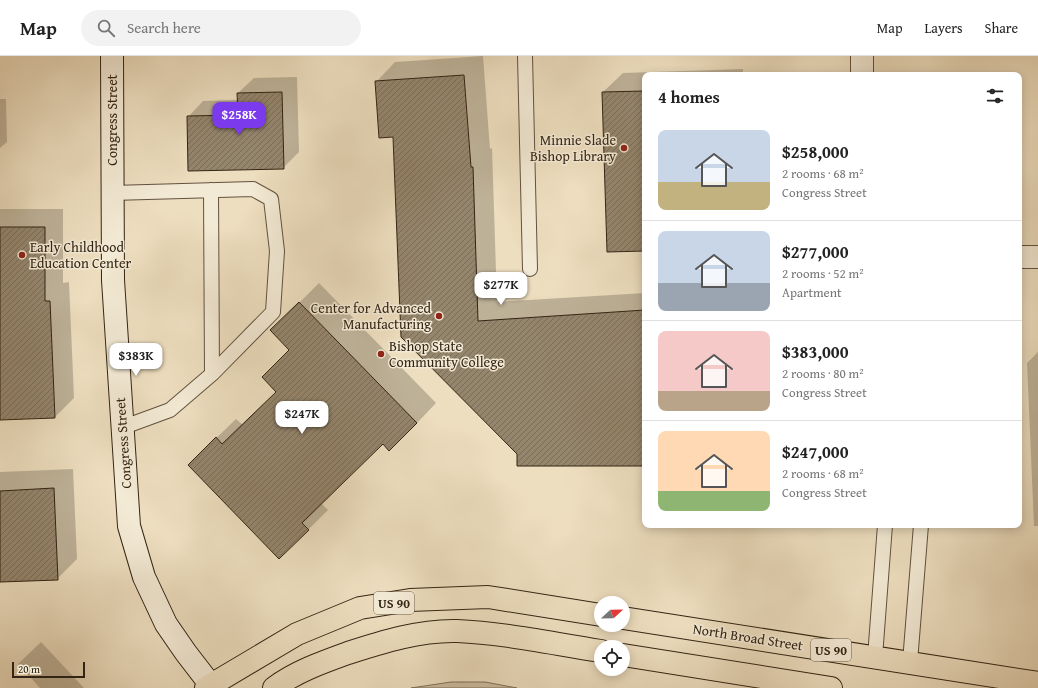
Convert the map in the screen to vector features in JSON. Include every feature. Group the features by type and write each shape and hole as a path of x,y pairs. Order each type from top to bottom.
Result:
{"main road":[{"name":"US 90","path":"210,687 297,634 360,608 410,600 488,597 594,614"},
{"name":"North Broad Street","path":"630,619 875,656 1038,683"},
{"path":"274,688 322,662 379,643 417,635 456,631 513,637 594,650"},
{"path":"630,656 831,688"}],"street":[{"name":"Congress Street","path":"112,56 113,280 129,526 144,577 166,624 210,687"},
{"path":"862,56 862,72"},
{"path":"1022,257 1038,257"}],"lane":[{"path":"525,56 530,269"},
{"path":"112,193 253,189 271,199 277,251 273,312 212,374 170,410 122,428"},
{"path":"211,190 212,374"},
{"path":"875,656 885,528"},
{"path":"910,662 921,528"}],"green space":[{"path":"451,682 485,682 517,688 411,688"}],"building":[{"name":"Center for Advanced Manufacturing","path":"464,75 471,167 473,167 478,321 642,310 642,466 517,466 517,454 401,337 393,137 379,138 375,81"},
{"name":"Minnie Slade Bishop Library","path":"642,91 642,251 607,252 602,92"},
{"path":"282,92 284,169 188,171 187,116 238,115 237,93"},
{"path":"0,227 45,227 45,301 50,301 55,418 0,420"},
{"path":"299,302 417,423 389,451 383,444 302,523 309,530 279,559 188,465 216,437 222,444 276,392 262,377 289,350 270,330"},
{"path":"54,488 58,580 0,582 0,491"}],"place":[{"name":"Minnie Slade Bishop Library","path":"624,148"},
{"name":"Early Childhood Education Center","path":"22,255"},
{"name":"Center for Advanced Manufacturing","path":"439,316"},
{"name":"Bishop State Community College","path":"381,354"}]}
